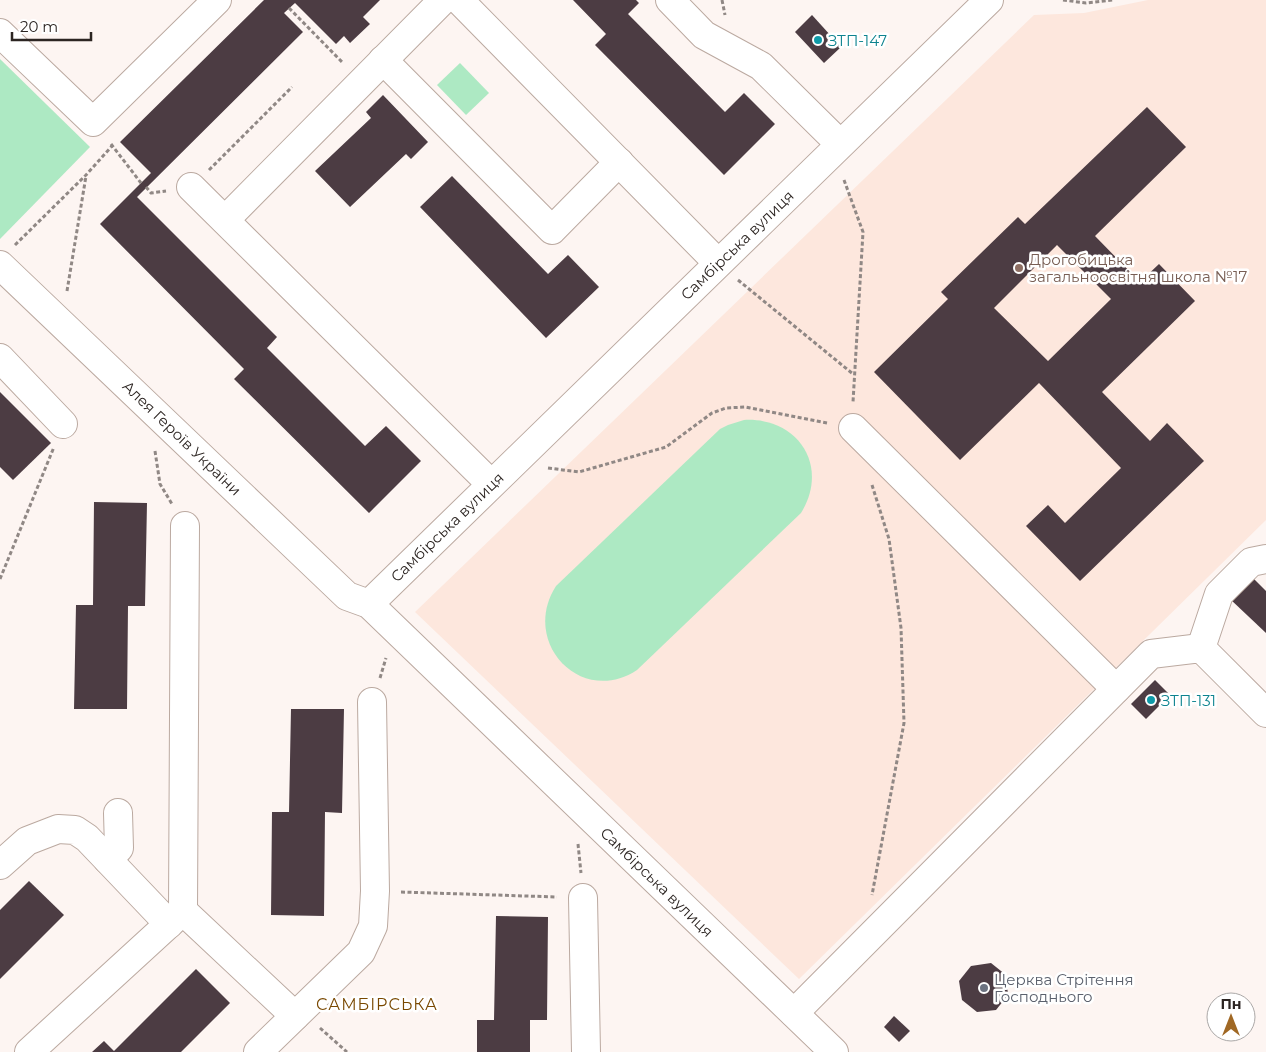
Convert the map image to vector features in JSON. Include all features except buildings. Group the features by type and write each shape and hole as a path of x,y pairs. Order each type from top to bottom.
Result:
{"street":[{"path":"0,33 93,122 217,0"},
{"path":"225,220 443,0"},
{"path":"459,0 718,263"},
{"path":"670,0 704,35 761,66 840,144"},
{"name":"Самбірська вулиця","path":"834,1052 368,604 989,0"},
{"path":"383,60 552,230 619,162"},
{"path":"192,187 491,484"},
{"name":"Алея Героїв України","path":"7,255 62,323 347,596 368,604"},
{"path":"0,358 63,424"},
{"path":"853,428 1116,689"},
{"path":"29,1052 176,917 185,526"},
{"path":"1201,648 1219,594 1251,562 1266,559"},
{"path":"794,1013 1151,654 1201,648"},
{"path":"1201,648 1266,713"},
{"path":"258,1052 361,952 373,926 375,891 372,702"},
{"path":"108,860 119,848 118,813"},
{"path":"0,865 27,841 58,829 75,830 87,838 108,860 176,917 298,1013"},
{"path":"583,898 586,1052"}],"path":[{"path":"1063,0 1086,3 1113,0"},
{"path":"289,8 362,82"},
{"path":"192,187 292,86"},
{"path":"93,122 141,183"},
{"path":"513,463 579,472 666,447 712,413 726,408 745,407 853,428 854,375 863,232 844,180 840,144"},
{"path":"7,255 112,146"},
{"path":"62,323 86,175"},
{"path":"718,263 854,375"},
{"path":"148,406 160,484 185,526"},
{"path":"0,579 63,424"},
{"path":"871,484 889,539 901,628 904,724 872,896"},
{"path":"372,702 395,630"},
{"path":"375,891 583,898 574,802"},
{"path":"298,1013 346,1052"}],"shaded area":[{"name":"Дрогобицька загальноосвітня школа №17","path":"1148,0 1266,0 1266,520 799,979 415,612 1034,15 1084,13"}],"green space":[{"path":"0,59 90,147 0,239"},
{"path":"460,63 489,93 466,115 437,85"},
{"path":"744,420 763,421 780,427 793,436 804,448 810,462 812,478 809,495 801,513 637,670 616,679 596,680 577,674 562,663 551,647 546,628 547,607 556,586 720,429"}],"place":[{"name":"ЗТП-147","path":"818,40"},
{"name":"Дрогобицька загальноосвітня школа №17","path":"1019,268"},
{"name":"ЗТП-131","path":"1151,700"},
{"name":"Церква Стрітення Господнього","path":"984,988"}],"district":[{"name":"САМБІРСЬКА","path":"377,1004"}]}
